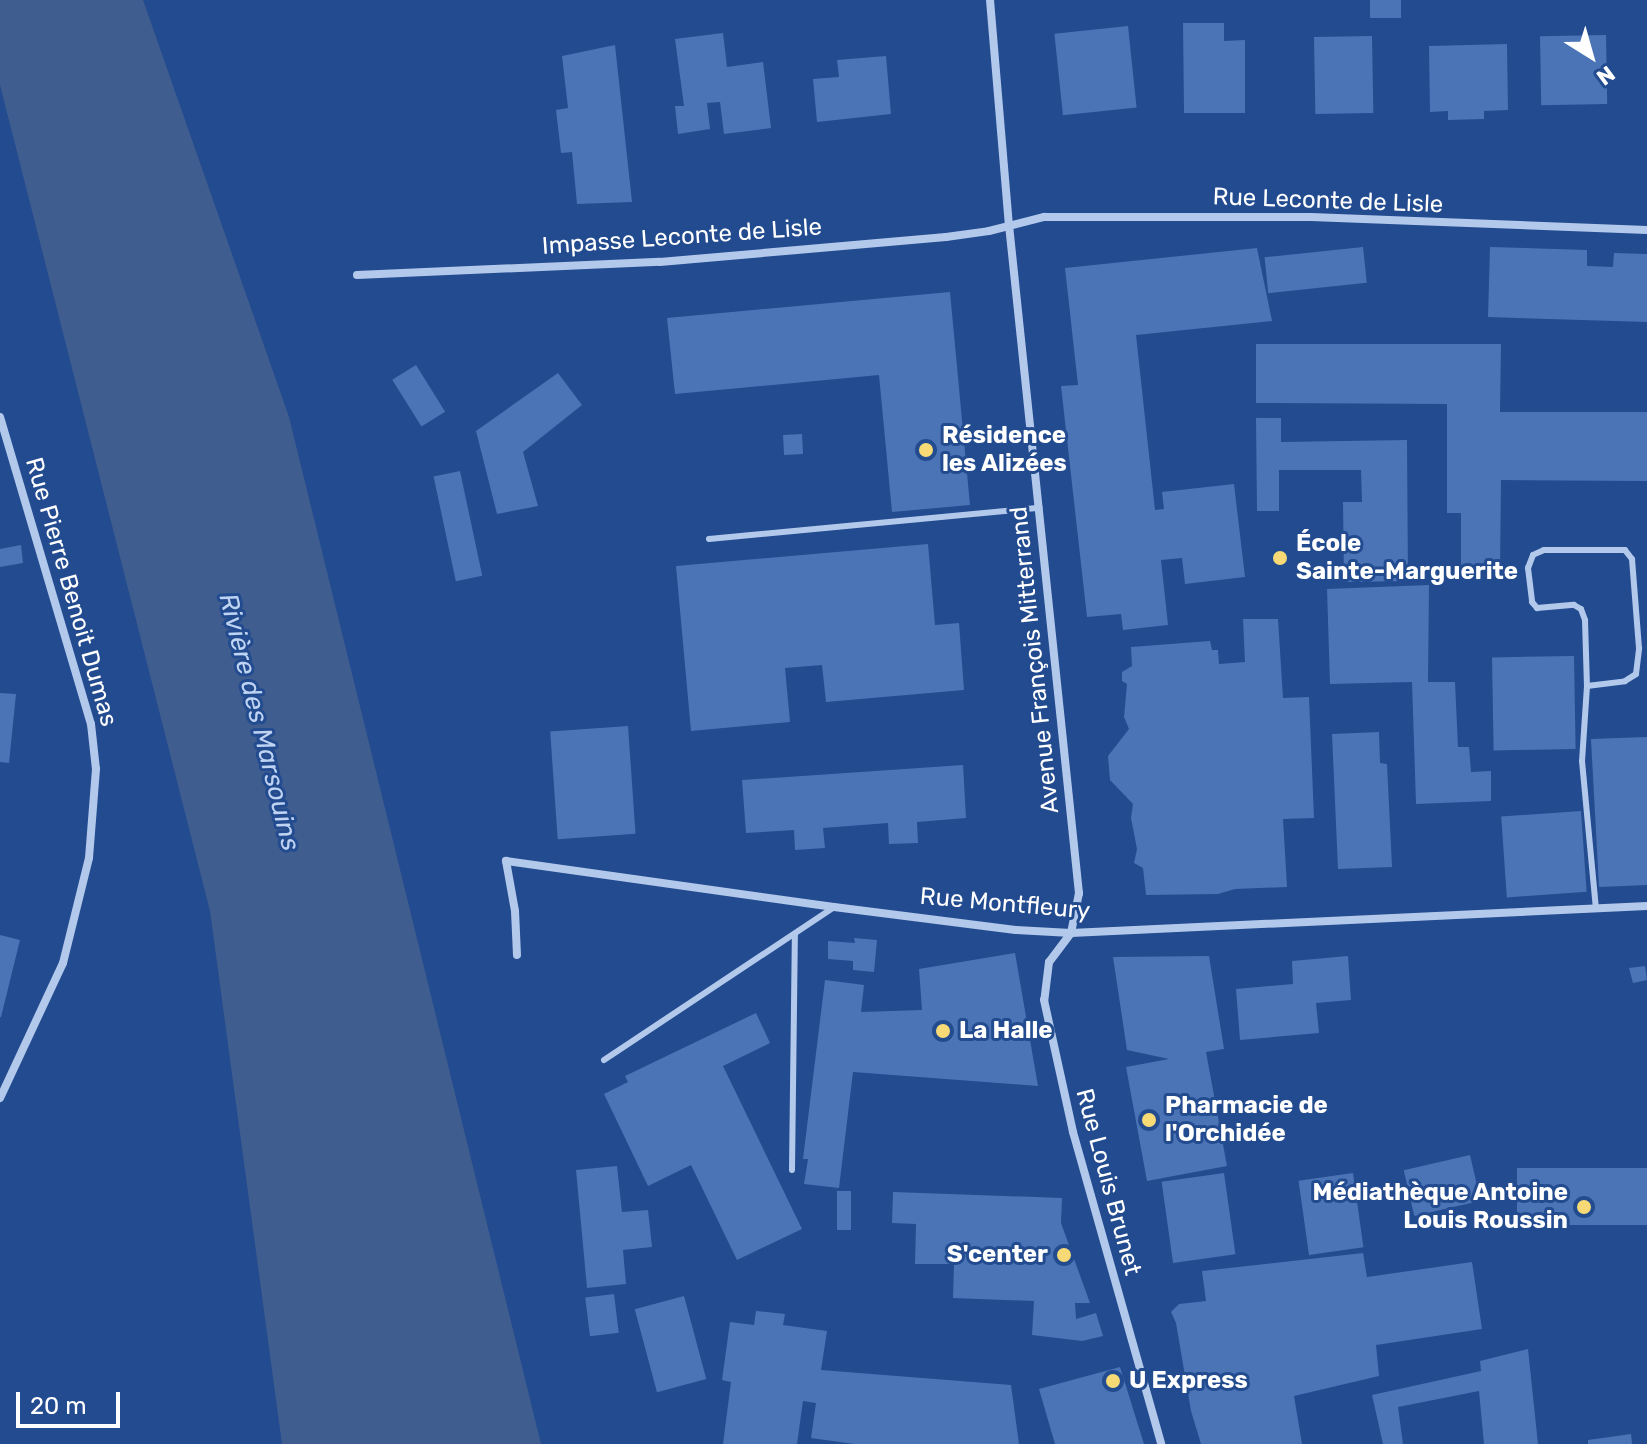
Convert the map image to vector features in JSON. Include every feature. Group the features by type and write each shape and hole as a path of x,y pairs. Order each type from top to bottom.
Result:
{"street":[{"name":"Avenue François Mitterrand","path":"990,0 1009,225 1079,893 1071,933"},
{"name":"Rue Leconte de Lisle","path":"1009,225 1044,217 1311,217 1647,230"},
{"name":"Impasse Leconte de Lisle","path":"357,275 660,262 946,237 1009,225"},
{"name":"Rue Pierre Benoit Dumas","path":"0,417 91,724 96,769 89,858 63,963 0,1098"},
{"name":"Rue Montfleury","path":"517,955 515,911 506,861 834,907 1016,930 1071,933 1647,906"},
{"name":"Rue Louis Brunet","path":"1071,933 1049,962 1044,1000 1073,1132 1161,1444"}],"lane":[{"path":"709,539 1040,508"},
{"path":"1587,686 1625,681 1636,674 1639,648 1632,559 1625,550 1544,550 1533,555 1528,568 1532,602 1537,608 1574,605 1581,609 1585,620 1587,686 1582,761 1596,908"},
{"path":"604,1060 834,907"},
{"path":"792,1170 795,933"}],"water":[{"name":"Rivière des Marsouins","path":"0,0 143,0 289,417 541,1444 282,1444 210,911 0,85"}],"building":[{"path":"1370,0 1401,0 1401,18 1370,18"},
{"path":"1183,23 1224,23 1224,41 1245,40 1245,113 1184,113"},
{"path":"1128,26 1137,108 1063,115 1054,34"},
{"path":"723,33 727,67 763,62 771,128 724,134 720,102 707,103 710,129 678,134 675,106 684,106 675,39"},
{"path":"1606,35 1607,104 1541,105 1540,36"},
{"path":"1372,36 1373,113 1315,114 1314,37"},
{"path":"1507,44 1508,110 1484,111 1484,119 1448,120 1448,111 1430,112 1429,46"},
{"path":"615,45 632,202 577,204 572,152 561,153 556,110 568,108 562,56"},
{"path":"886,56 891,114 817,122 813,79 839,77 837,60"},
{"path":"1363,247 1367,283 1268,293 1265,257"},
{"path":"1490,247 1587,250 1587,266 1613,267 1614,253 1647,254 1647,322 1488,317"},
{"path":"1257,248 1272,321 1136,335 1155,510 1164,509 1162,492 1234,484 1245,577 1185,584 1182,558 1161,560 1168,625 1123,630 1121,614 1087,617 1061,386 1078,385 1065,268"},
{"name":"Résidence les Alizées","path":"950,292 970,505 892,512 879,375 675,394 667,318"},
{"path":"1256,344 1501,344 1500,412 1647,412 1647,481 1501,480 1500,571 1461,571 1461,513 1447,513 1447,404 1256,403"},
{"path":"416,365 445,412 421,426 392,380"},
{"path":"558,373 582,405 523,452 538,506 497,514 476,431"},
{"path":"1256,418 1281,418 1281,442 1407,440 1408,581 1344,582 1343,502 1362,502 1361,470 1279,470 1279,511 1257,511"},
{"path":"802,434 803,454 784,455 783,435"},
{"path":"460,471 482,576 456,581 434,477"},
{"path":"928,544 935,625 959,623 964,690 826,702 822,665 785,668 790,722 691,731 676,566"},
{"path":"21,545 23,563 0,567 0,549"},
{"path":"1429,585 1428,682 1455,682 1458,747 1469,747 1471,772 1491,771 1491,801 1416,804 1412,682 1330,684 1327,589"},
{"path":"1243,619 1278,619 1283,698 1309,697 1314,818 1283,819 1287,887 1235,889 1218,894 1146,895 1143,868 1134,863 1137,849 1131,818 1133,804 1110,780 1108,756 1129,729 1124,717 1127,684 1122,681 1122,672 1132,666 1131,647 1210,641 1212,650 1218,650 1219,664 1245,662"},
{"path":"1574,656 1576,749 1494,750 1492,657"},
{"path":"0,693 16,694 9,763 0,762"},
{"path":"628,726 636,834 558,839 550,731"},
{"path":"1379,732 1380,763 1387,764 1392,867 1338,869 1332,734"},
{"path":"1647,737 1647,885 1599,887 1591,739"},
{"path":"963,765 966,818 917,822 918,843 889,844 888,823 823,828 825,848 795,850 794,830 746,833 742,780"},
{"path":"1581,811 1587,892 1507,897 1501,817"},
{"path":"0,935 20,940 1,1017 0,1017"},
{"path":"854,938 877,940 874,972 853,970 853,961 828,959 828,941 855,943"},
{"path":"1015,953 1038,1086 853,1072 839,1188 804,1184 808,1159 803,1159 825,980 864,985 861,1012 922,1010 919,969"},
{"path":"1209,956 1224,1049 1206,1052 1227,1166 1147,1181 1126,1067 1169,1059 1127,1050 1113,957"},
{"path":"1348,956 1351,1000 1316,1003 1319,1033 1240,1040 1236,989 1293,984 1292,961"},
{"path":"1645,966 1647,980 1633,983 1629,968"},
{"path":"756,1013 770,1043 723,1066 802,1229 737,1260 691,1165 648,1186 604,1094 628,1082 625,1076"},
{"path":"1470,1155 1481,1201 1414,1216 1404,1170"},
{"path":"617,1166 622,1212 648,1210 652,1247 623,1250 626,1284 587,1288 576,1170"},
{"name":"Médiathèque Antoine Louis Roussin","path":"1517,1168 1647,1168 1647,1225 1517,1225"},
{"path":"1224,1173 1235,1254 1173,1263 1162,1182"},
{"path":"1353,1173 1363,1247 1309,1255 1299,1181"},
{"path":"837,1191 851,1191 851,1230 837,1230"},
{"path":"893,1192 1062,1198 1061,1223 1090,1303 1075,1303 1076,1319 1096,1313 1103,1336 1082,1341 1032,1335 1034,1301 953,1298 954,1264 915,1264 916,1224 892,1223"},
{"path":"1363,1253 1367,1277 1472,1262 1482,1329 1376,1345 1379,1376 1294,1396 1302,1444 1201,1444 1191,1411 1176,1323 1171,1312 1179,1304 1206,1301 1202,1271"},
{"path":"614,1294 619,1333 590,1336 585,1298"},
{"path":"684,1296 706,1379 657,1392 635,1309"},
{"path":"756,1311 785,1314 783,1325 827,1331 821,1370 1011,1385 1019,1444 854,1444 811,1438 816,1403 803,1401 797,1444 723,1444 731,1382 722,1380 730,1322 754,1325"},
{"path":"1528,1349 1538,1444 1484,1444 1479,1391 1398,1407 1403,1444 1383,1444 1372,1395 1481,1371 1480,1361"},
{"path":"1120,1367 1144,1444 1055,1444 1039,1389"},
{"path":"1631,1434 1632,1444 1588,1444 1588,1440"}],"place":[{"name":"Résidence les Alizées","path":"926,450"},
{"name":"École Sainte-Marguerite","path":"1280,558"},
{"name":"La Halle","path":"943,1031"},
{"name":"Pharmacie de l'Orchidée","path":"1149,1120"},
{"name":"Médiathèque Antoine Louis Roussin","path":"1584,1207"},
{"name":"S'center","path":"1064,1255"},
{"name":"U Express","path":"1113,1381"}]}
